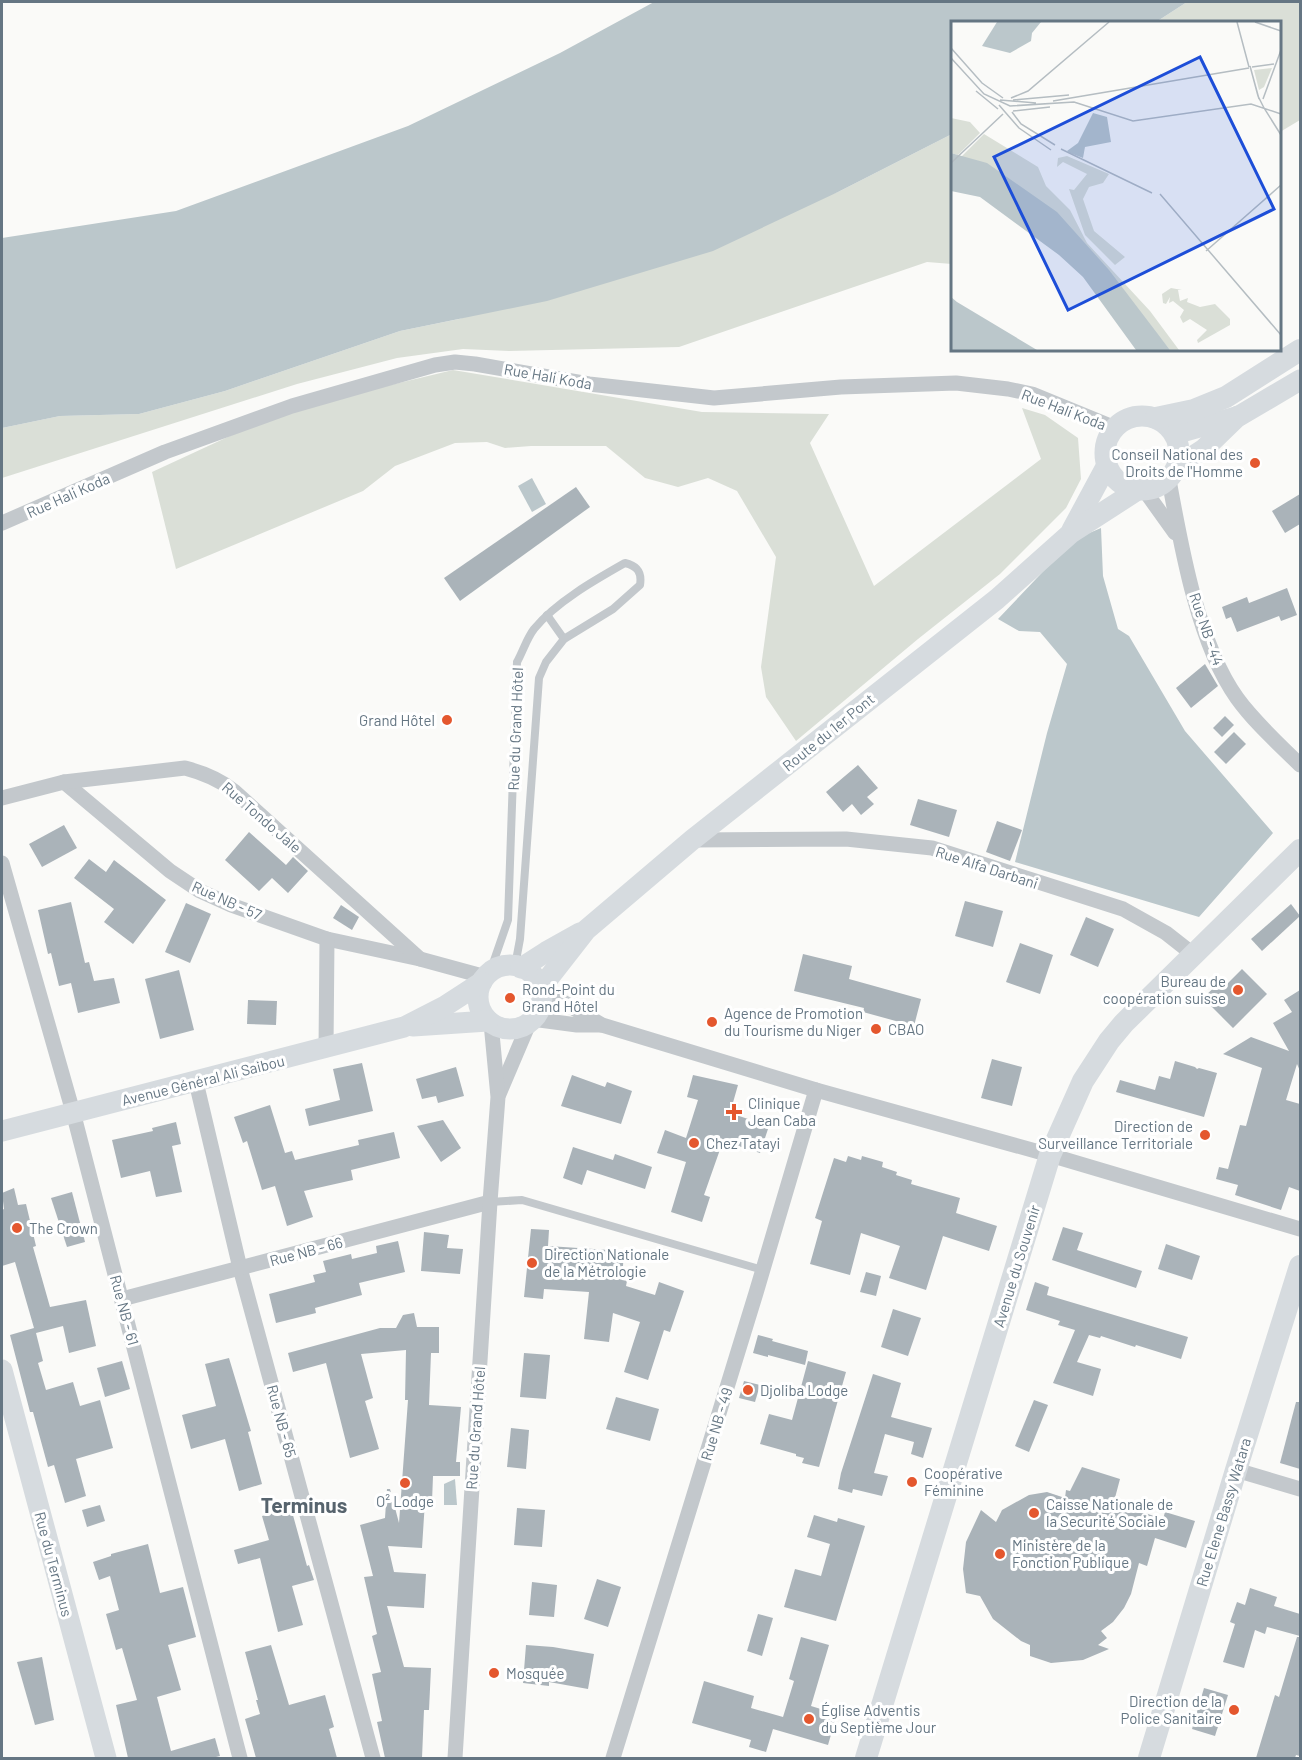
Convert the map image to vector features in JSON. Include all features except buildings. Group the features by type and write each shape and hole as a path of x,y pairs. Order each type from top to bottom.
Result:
{"main road":[{"path":"1156,418 1194,410 1219,401 1300,350"},
{"name":"Avenue du Souvenir","path":"866,1758 1050,1155 1083,1081 1097,1057 1124,1023 1300,850"},
{"name":"Rue Elene Bassy Watara","path":"1149,1758 1300,1266"}],"street":[{"name":"Rue Hali Koda","path":"2,523 165,452 292,406 435,365 455,362 589,384 714,398 841,387 956,383 1032,394 1115,428"},
{"path":"1173,473 1180,456 1179,444 1167,425 1156,418 1146,416 1134,417 1115,428 1106,445 1107,465 1118,482 1141,491 1155,489 1204,450 1239,416 1300,380"},
{"path":"1174,434 1239,416"},
{"name":"Route du 1er Pont","path":"1071,533 1107,465"},
{"name":"Rue NB - 44","path":"1173,473 1179,538 1206,635 1225,678 1237,698 1300,765"},
{"name":"Rue NB - 44","path":"1141,491 1179,538"},
{"name":"Route du 1er Pont","path":"518,967 586,930 692,840 997,598 1071,533 1141,491"},
{"name":"Rue Tondo Jale","path":"2,798 64,782 185,768 205,773 220,780 420,959 486,977"},
{"name":"Rue NB - 57","path":"64,782 170,872 200,891 231,905 327,939 420,959"},
{"name":"Rue Alfa Darbani","path":"692,840 846,839 932,848 1123,909 1166,933 1194,955"},
{"name":"Rue NB - 61","path":"2,863 73,1112 240,1758"},
{"name":"Route du 1er Pont","path":"540,990 586,930"},
{"path":"326,1049 327,939"},
{"path":"502,966 518,967 533,976 540,990 540,1007 531,1020 521,1027 500,1028 482,1013 478,1003 478,992 486,977 502,966"},
{"name":"Avenue Général Ali Saibou","path":"2,1131 404,1027 445,1006 486,977"},
{"path":"540,990 602,1025 816,1090 1050,1155 1300,1229"},
{"path":"531,1020 602,1025"},
{"name":"Rue du Grand Hôtel","path":"498,1097 531,1020"},
{"name":"Avenue Général Ali Saibou","path":"404,1027 490,1022"},
{"name":"Rue du Grand Hôtel","path":"455,1758 498,1097 490,1022"},
{"name":"Rue NB - 65","path":"196,1082 240,1269 373,1758"},
{"name":"Rue NB - 49","path":"613,1758 816,1090"},
{"name":"Rue NB - 66","path":"122,1299 490,1202"},
{"name":"Rue du Terminus","path":"2,1370 106,1758"},
{"path":"1236,1470 1300,1489"}],"lane":[{"name":"Rue du Grand Hôtel","path":"486,977 508,920 517,662 533,630 547,615 597,579 626,563 634,565 639,570 640,585 613,609 564,639 546,662 539,678 518,967"},
{"path":"547,615 564,639"},
{"path":"490,1202 522,1200 763,1270"}],"shaded area":[{"path":"654,2 1187,2 1158,21 951,21 951,135 838,192 713,251 547,301 400,331 225,391 139,414 60,416 2,428 2,238 176,211 408,126 560,53"},
{"path":"1187,2 1300,2 1300,120 1281,131 1281,21 1158,21"},
{"path":"951,135 951,264 927,262 679,347 509,351 463,349 397,358 297,384 2,478 2,428 60,416 139,414 225,391 400,331 459,319 838,192"},
{"path":"453,370 702,412 829,414 810,443 874,586 1041,459 1022,408 1045,415 1078,438 1081,479 1066,508 1000,574 796,741 766,697 761,667 776,557 737,491 708,478 678,487 645,478 606,446 505,448 487,442 455,443 395,466 363,491 176,569 152,472 245,429 303,406"},
{"path":"532,478 546,504 532,512 518,486"},
{"path":"1101,528 1103,576 1118,629 1129,636 1185,731 1273,833 1199,917 1015,862 1047,733 1067,664 1040,632 1019,631 998,619 1073,540"},
{"path":"455,1479 457,1505 444,1505 444,1484"}],"place":[{"name":"Conseil National des Droits de l'Homme","path":"1255,463"},
{"name":"Grand Hôtel","path":"447,720"},
{"name":"Bureau de coopération suisse","path":"1238,990"},
{"name":"Rond-Point du Grand Hôtel","path":"510,998"},
{"name":"Agence de Promotion du Tourisme du Niger","path":"712,1022"},
{"name":"CBAO","path":"876,1029"},
{"name":"Clinique Jean Caba","path":"734,1112"},
{"name":"Direction de Surveillance Territoriale","path":"1205,1135"},
{"name":"Chez Tatayi","path":"694,1143"},
{"name":"The Crown","path":"17,1228"},
{"name":"Direction Nationale de la Métrologie","path":"532,1263"},
{"name":"Djoliba Lodge","path":"748,1390"},
{"name":"Coopérative Féminine","path":"912,1482"},
{"name":"O² Lodge","path":"405,1483"},
{"name":"Caisse Nationale de la Securité Sociale","path":"1034,1513"},
{"name":"Ministère de la Fonction Publique","path":"1000,1554"},
{"name":"Mosquée","path":"494,1673"},
{"name":"Direction de la Police Sanitaire","path":"1234,1710"},
{"name":"Église Adventis du Septième Jour","path":"809,1719"}],"district":[{"name":"Terminus","path":"304,1504"}]}
